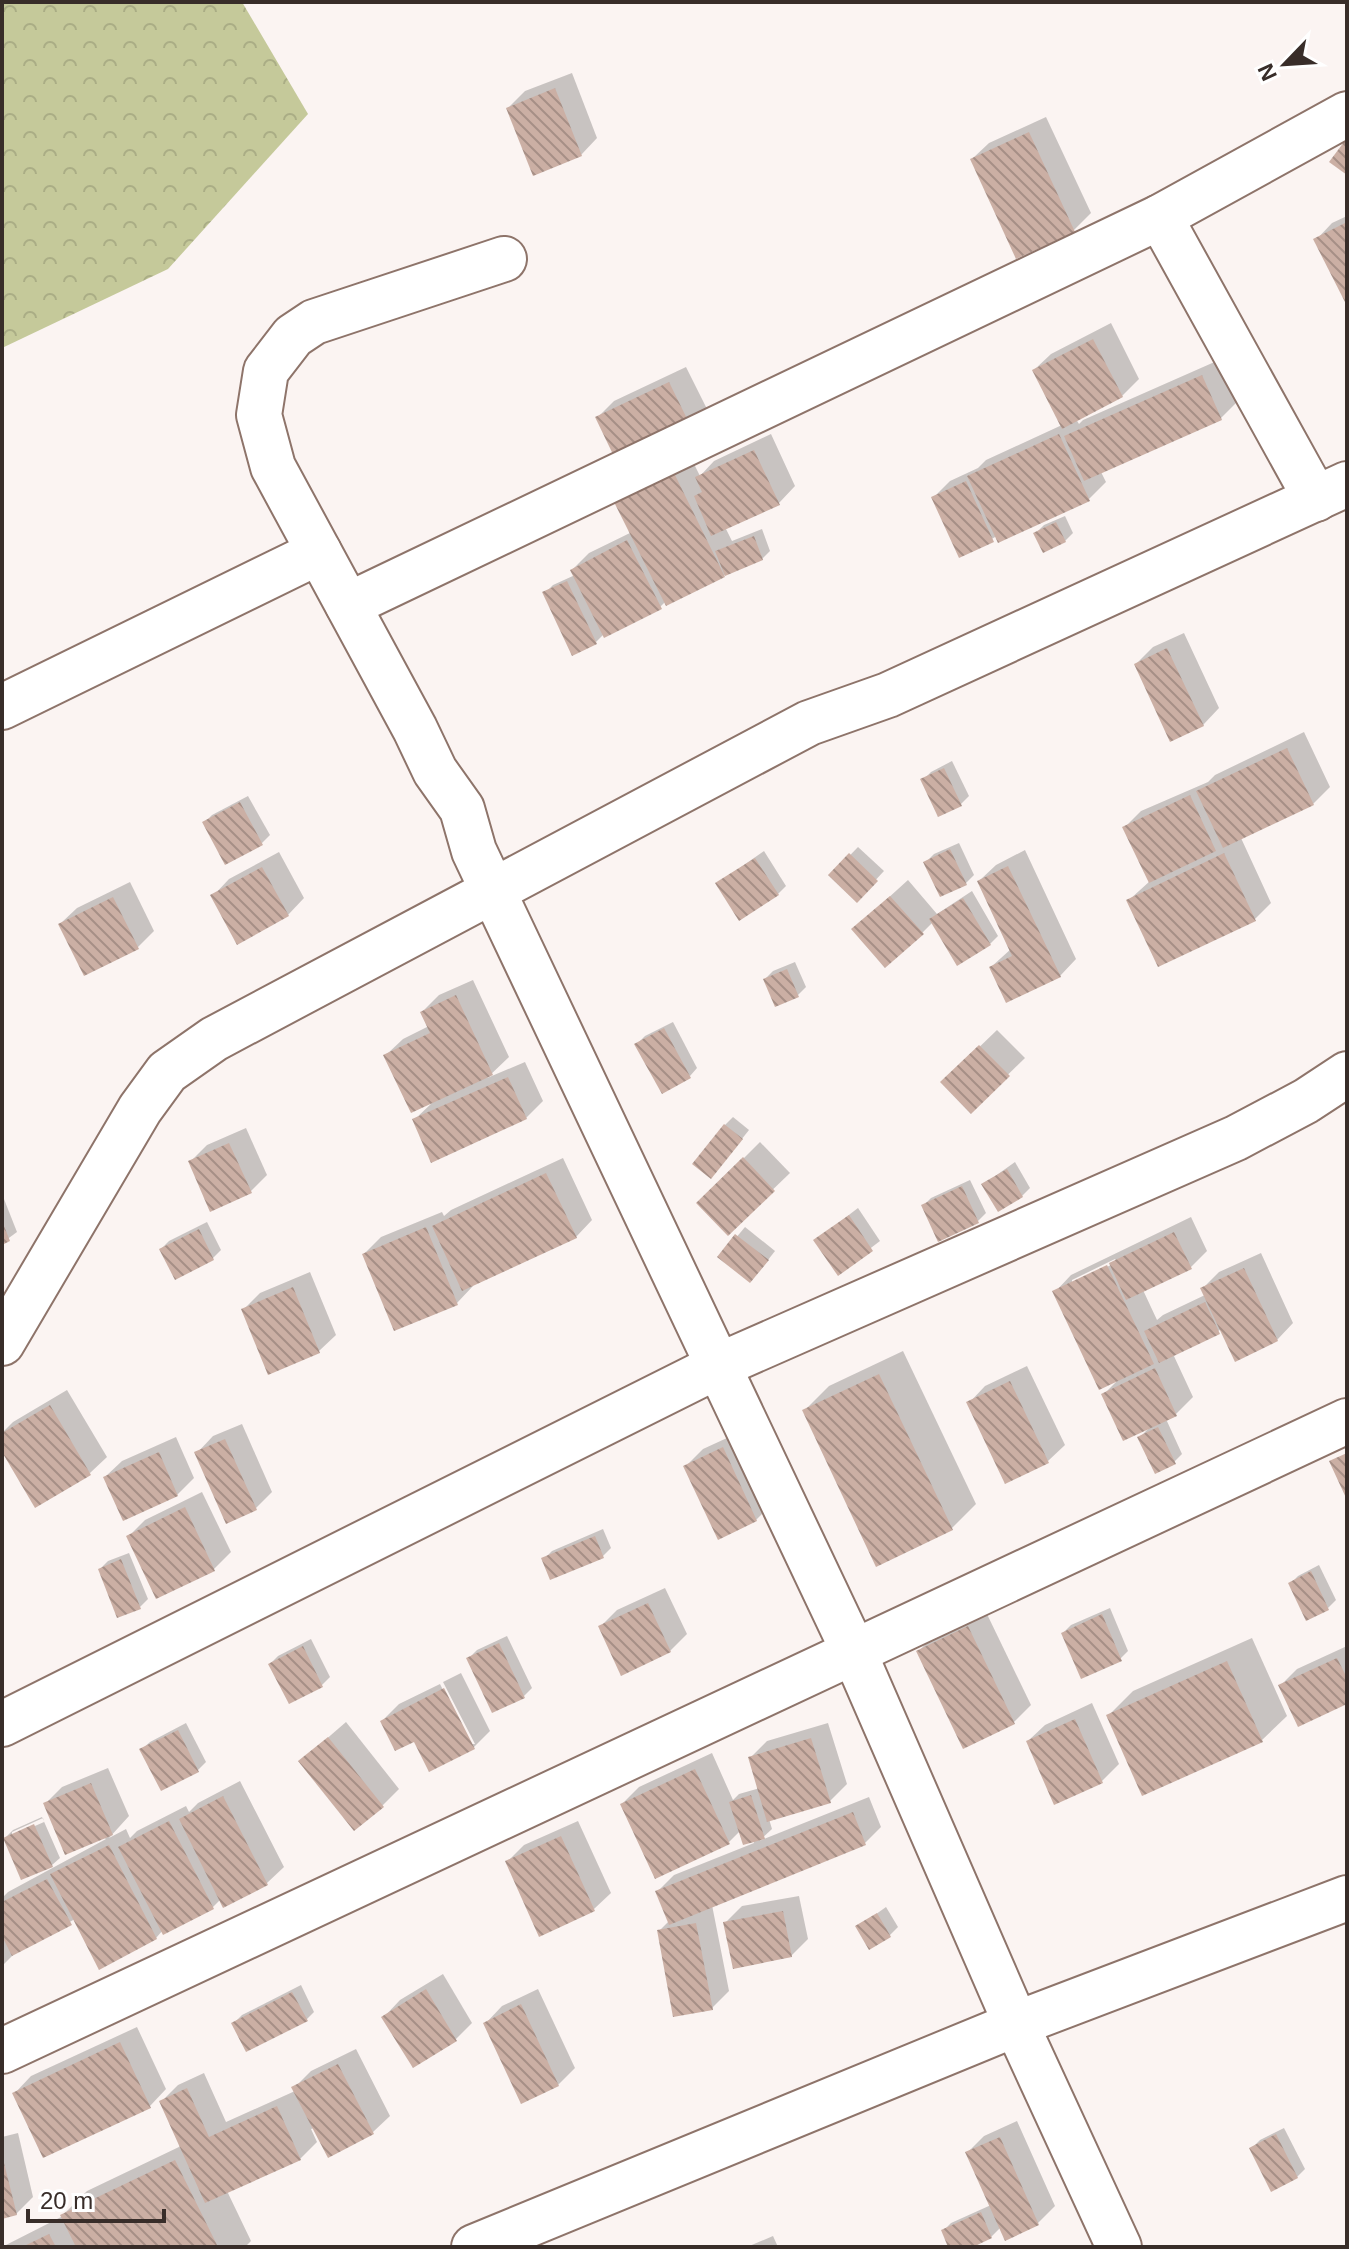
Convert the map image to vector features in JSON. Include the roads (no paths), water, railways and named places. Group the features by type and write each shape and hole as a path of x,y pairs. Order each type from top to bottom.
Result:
{"street":[{"path":"348,605 1160,217 1347,114"},
{"path":"2,1343 140,1109 167,1072 214,1039 809,723 888,695 1332,492 1160,217"},
{"path":"504,259 314,322 293,336 266,371 259,415 273,467 435,771 462,809 474,851 853,1650 1016,2024 1119,2247"},
{"path":"2,707 319,552"},
{"path":"2,1724 718,1366 1236,1138 1306,1101 1347,1074"},
{"path":"2,2051 1347,1421"},
{"path":"474,2247 1016,2024 1347,1898"}]}
